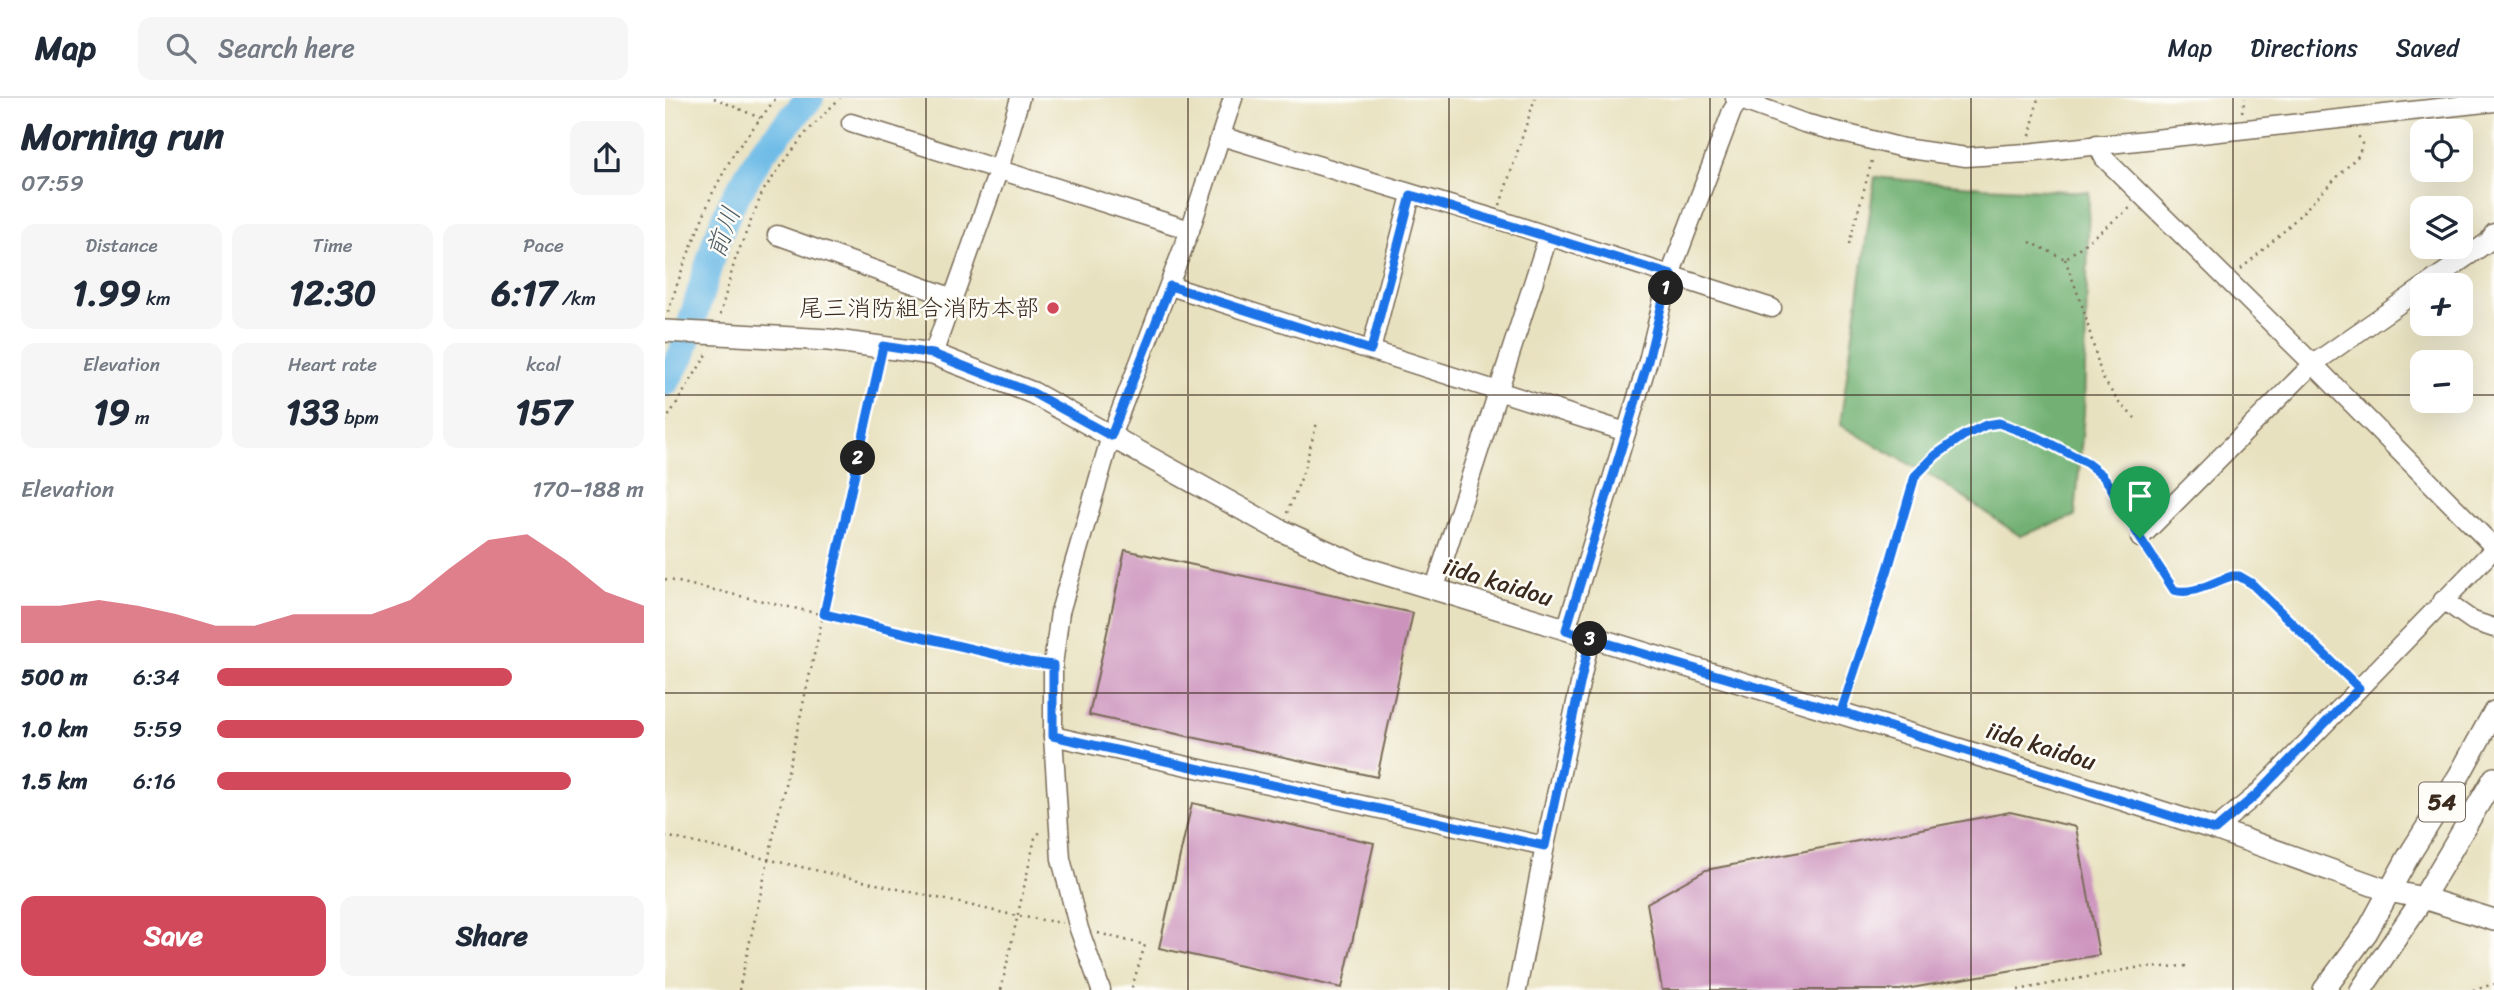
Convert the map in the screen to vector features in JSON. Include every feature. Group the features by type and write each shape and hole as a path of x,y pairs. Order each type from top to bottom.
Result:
{"main road":[{"name":"iida kaidou","path":"667,326 715,333 829,340 933,354 1033,393 1278,529 1359,566 1841,712 2215,830 2389,891 2423,898 2494,920"},
{"name":"54","path":"2324,990 2367,932 2494,712"},
{"name":"54","path":"2361,990 2423,898 2494,778"}],"street":[{"path":"933,354 999,169 1020,98"},
{"path":"1101,990 1079,929 1061,859 1053,736 1053,665 1060,612 1111,436 1170,286 1233,98"},
{"path":"1566,630 1648,361 1667,283 1737,99 1804,123 1878,142 1966,156 2027,153 2494,102"},
{"path":"851,123 1190,230"},
{"path":"1221,135 1496,219 1772,308"},
{"path":"2097,144 2104,158 2313,363 2494,548 2256,795 2215,830"},
{"path":"1371,350 1411,195"},
{"path":"2444,273 2488,242 2494,233"},
{"path":"777,235 953,298"},
{"path":"1434,590 1548,237"},
{"path":"1170,286 1626,432"},
{"path":"2140,538 2313,363 2410,297"},
{"path":"2443,600 2473,621 2494,628"},
{"path":"1517,990 1590,638"},
{"path":"1053,736 1545,846"}],"path":[{"path":"714,98 760,118"},
{"path":"667,326 683,267 712,194 734,153 776,98"},
{"path":"665,422 711,349 735,260 763,191 804,135 839,98"},
{"path":"1496,219 1535,98"},
{"path":"2027,153 2038,98"},
{"path":"2229,281 2282,233 2359,155 2362,144 2353,117"},
{"path":"1849,244 1878,142"},
{"path":"2065,259 2144,197"},
{"path":"2030,242 2065,259 2083,308 2102,377 2119,403 2135,418"},
{"path":"739,990 883,346"},
{"path":"1278,529 1302,476 1317,423"},
{"path":"1841,712 1915,476 1936,455 1963,436 1986,425 1999,423 2039,438 2084,461 2102,475 2174,590 2190,591 2239,576 2251,583 2359,688"},
{"path":"665,579 1028,662 1053,665"},
{"path":"1000,990 1035,838 1040,832"},
{"path":"665,836 1017,916 1061,923 1145,945 1131,990"},
{"path":"2018,990 2136,968 2188,966"},
{"path":"2473,990 2494,985"}],"green space":[{"path":"1875,177 1983,187 2089,192 2084,414 2075,516 2020,536 1938,480 1840,425"}],"building":[{"path":"1125,550 1413,613 1377,777 1089,715"},
{"path":"1192,803 1374,843 1342,988 1159,948"},
{"path":"2010,812 2076,827 2099,955 1900,990 1662,990 1647,903 1706,870"}],"waterway":[{"name":"前川","path":"665,383 682,354 716,241 731,204 762,152 810,98"}],"place":[{"name":"尾三消防組合消防本部","path":"1053,308"}],"route":[{"path":"2140,538 2109,484 2092,466 2039,438 2004,424 1993,423 1977,428 1948,446 1915,476 1841,712 1590,638 1566,630 1648,361 1667,283 1672,275 1411,195 1371,350 1170,286 1111,436 1033,393 933,354 883,346 824,614 1028,662 1053,665 1053,736 1545,846 1590,638 1674,662 1841,712 1843,712 2215,830 2256,795 2359,688 2244,578 2232,576 2190,591 2178,592 2174,590 2140,538"}]}
